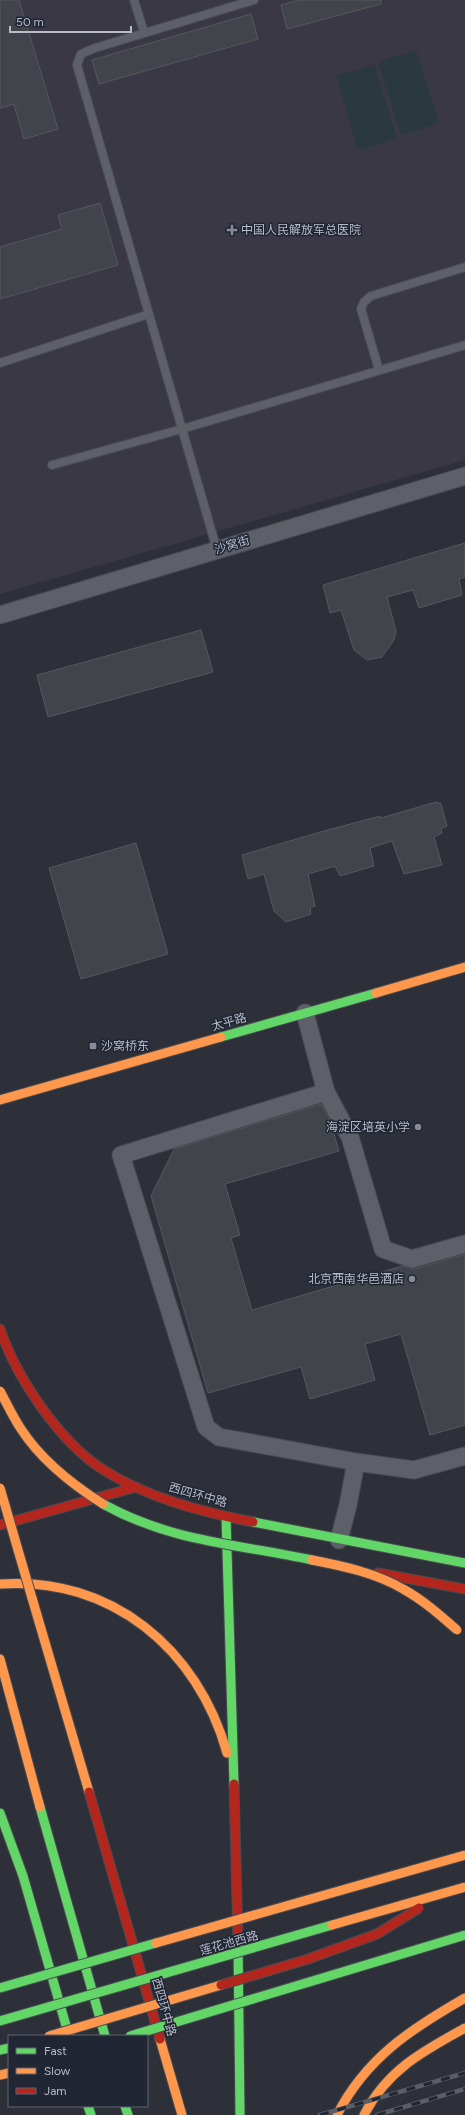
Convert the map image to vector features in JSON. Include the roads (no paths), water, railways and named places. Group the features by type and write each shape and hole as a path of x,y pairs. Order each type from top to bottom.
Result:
{"main road":[{"name":"太平路","path":"0,1100 465,967"},
{"name":"西四环中路","path":"0,1329 30,1392 73,1445 102,1469 136,1487 182,1505 226,1516 339,1540 465,1563"},
{"path":"0,1391 22,1430 48,1462 84,1490 120,1513 160,1530 198,1539 307,1558 357,1570 465,1589"},
{"path":"0,1525 136,1487"},
{"name":"西四环中路","path":"0,1488 107,1852 182,2115"},
{"path":"226,1516 236,1827 240,2115"},
{"path":"357,1570 397,1586 430,1608 457,1630 465,1640"},
{"path":"0,1584 44,1584 83,1594 124,1612 159,1638 187,1670 209,1705 224,1739 235,1789"},
{"path":"0,1659 56,1867 105,2035"},
{"path":"0,1813 23,1876 69,2035"},
{"name":"莲花池西路","path":"0,1988 465,1855"},
{"path":"52,2035 308,1959 376,1934 419,1909 452,1880"},
{"name":"莲花池西路","path":"0,2021 465,1887"},
{"path":"133,2035 465,1935"},
{"path":"0,1979 50,1974"},
{"path":"337,2115 341,2106 367,2069 399,2038 436,2014 465,1998"},
{"path":"364,2115 379,2091 393,2074 413,2057 465,2028"}],"street":[{"name":"沙窝街","path":"0,615 465,476"},
{"path":"305,1013 326,1092 350,1137 383,1249 412,1258 465,1244"},
{"path":"326,1092 121,1155 206,1427 219,1438 356,1462 414,1470 465,1456"},
{"path":"339,1540 348,1505 356,1462"}],"lane":[{"path":"134,0 144,32"},
{"path":"217,550 77,65 81,54 88,51 144,32 254,0"},
{"path":"379,370 361,310 364,302 371,296 465,267"},
{"path":"0,363 149,314"},
{"path":"52,465 182,429 465,345"}],"railway":[{"path":"320,2115 465,2073"},
{"path":"377,2115 465,2089"}],"place":[{"name":"中国人民解放军总医院","path":"232,230"},
{"name":"沙窝桥东","path":"93,1046"},
{"name":"海淀区培英小学","path":"418,1127"},
{"name":"北京西南华邑酒店","path":"412,1279"}]}
